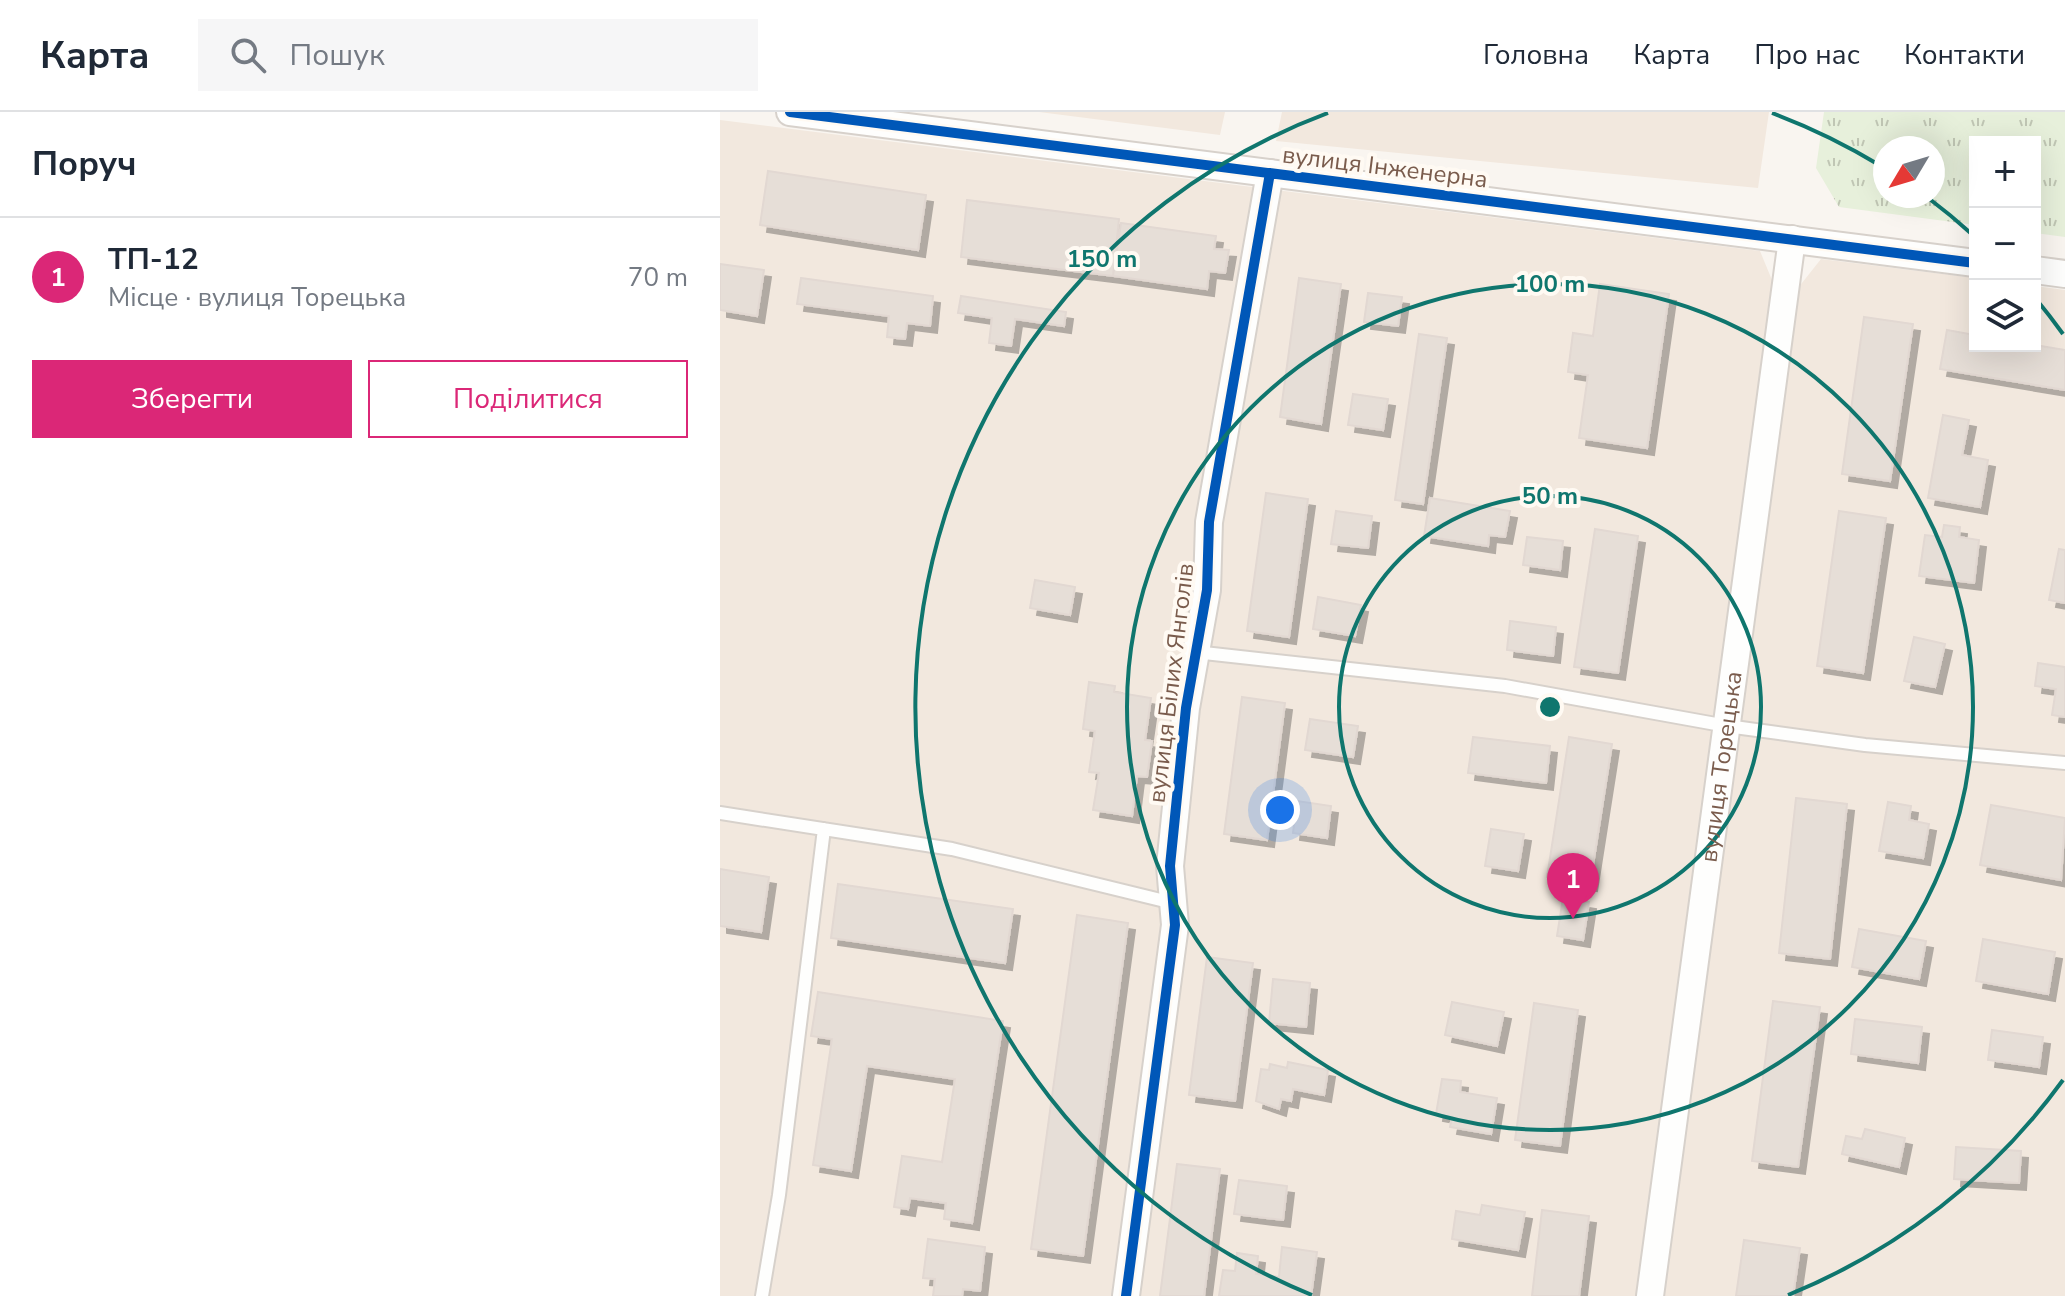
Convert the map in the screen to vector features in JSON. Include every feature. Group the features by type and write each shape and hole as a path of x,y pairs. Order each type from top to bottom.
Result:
{"street":[{"name":"вулиця Інженерна","path":"790,112 1969,262"},
{"name":"вулиця Білих Янголів","path":"1126,1296 1175,925 1170,866 1186,708 1207,590 1209,522 1270,173"},
{"name":"вулиця Торецька","path":"1650,1296 1792,239"},
{"path":"2041,271 2065,274"}],"lane":[{"path":"1195,652 1505,686 1727,726 1865,745 2065,763"},
{"path":"720,813 952,849 1173,903"},
{"path":"762,1296 779,1195 824,829"}],"shaded area":[{"path":"1039,112 1225,112 1220,135"},
{"path":"1282,112 1769,112 1758,188 1276,141"},
{"path":"720,120 1760,251 1774,285 1638,1296 720,1296"},
{"path":"1821,259 1969,277 1969,352 2041,352 2041,287 2065,290 2065,1296 1662,1296 1798,288"}],"green space":[{"path":"1824,112 2065,112 2065,237 2041,234 2041,136 1969,136 1969,224 1839,207 1816,168"}],"building":[{"path":"768,171 926,195 918,250 760,225"},
{"path":"967,200 1119,219 1113,276 961,257"},
{"path":"1121,223 1216,236 1214,249 1229,250 1225,273 1209,271 1207,289 1113,276"},
{"path":"720,264 764,270 757,316 720,310"},
{"path":"801,278 933,296 930,326 907,323 905,339 887,337 889,316 797,304"},
{"path":"1299,278 1341,284 1321,424 1280,417"},
{"path":"1600,284 1669,294 1647,448 1579,438 1588,375 1568,372 1573,333 1593,336"},
{"path":"1368,293 1402,297 1398,326 1364,322"},
{"path":"961,296 1066,312 1064,326 1015,319 1011,346 989,343 992,318 958,313"},
{"path":"1864,317 1913,324 1890,481 1842,474"},
{"path":"1947,330 1969,334 1969,352 2041,352 2041,346 2065,350 2065,390 1940,369"},
{"path":"1419,334 1447,338 1423,504 1395,500"},
{"path":"1353,394 1388,399 1383,430 1348,425"},
{"path":"1943,415 1969,420 1962,455 1988,460 1980,507 1928,498"},
{"path":"1266,493 1308,499 1289,637 1247,631"},
{"path":"1430,498 1510,511 1505,537 1489,535 1488,546 1424,536"},
{"path":"1336,511 1372,516 1368,548 1331,544"},
{"path":"1839,511 1886,518 1863,673 1817,666"},
{"path":"1944,525 1960,527 1959,537 1979,540 1974,583 1919,576 1925,535 1942,537"},
{"path":"1595,529 1638,536 1618,673 1574,667"},
{"path":"1527,537 1563,541 1560,570 1523,565"},
{"path":"2059,549 2065,550 2065,603 2049,600"},
{"path":"1035,580 1075,587 1070,615 1030,608"},
{"path":"1318,597 1361,605 1355,636 1313,629"},
{"path":"1510,621 1556,627 1553,656 1507,650"},
{"path":"1914,637 1945,644 1935,687 1904,681"},
{"path":"2038,663 2065,667 2065,717 2052,715 2056,689 2035,686"},
{"path":"1089,682 1115,686 1114,692 1151,698 1145,740 1152,741 1147,777 1137,776 1132,816 1093,810 1099,773 1089,772 1095,731 1083,729"},
{"path":"1242,697 1285,703 1267,840 1224,834"},
{"path":"1310,719 1358,726 1353,757 1305,750"},
{"path":"1473,737 1550,746 1546,783 1468,773"},
{"path":"1569,737 1612,744 1590,884 1547,877"},
{"path":"1796,798 1847,804 1830,959 1779,953"},
{"path":"1297,801 1331,806 1327,838 1293,833"},
{"path":"1888,802 1911,806 1909,820 1929,824 1923,858 1879,851"},
{"path":"1991,805 2065,818 2061,880 1980,865"},
{"path":"1491,829 1524,834 1518,871 1485,866"},
{"path":"720,869 769,877 761,932 720,926"},
{"path":"838,884 1013,909 1005,963 831,938"},
{"path":"1563,898 1589,902 1583,940 1557,936"},
{"path":"1077,915 1128,923 1083,1256 1031,1249"},
{"path":"1859,929 1926,941 1919,979 1852,967"},
{"path":"1983,939 2055,952 2048,994 1976,981"},
{"path":"1207,957 1253,963 1235,1101 1189,1095"},
{"path":"1273,979 1310,983 1306,1027 1269,1023"},
{"path":"818,992 1003,1021 972,1223 944,1219 946,1203 910,1198 908,1209 894,1207 902,1156 942,1162 955,1079 867,1066 851,1171 813,1165 832,1039 811,1036"},
{"path":"1773,1001 1820,1007 1798,1167 1752,1161"},
{"path":"1452,1002 1504,1012 1497,1046 1445,1035"},
{"path":"1534,1003 1578,1010 1560,1146 1515,1140"},
{"path":"1855,1019 1922,1027 1918,1063 1851,1054"},
{"path":"1992,1030 2043,1037 2039,1067 1988,1060"},
{"path":"1288,1062 1328,1070 1324,1095 1293,1089 1291,1101 1281,1099 1279,1109 1256,1101 1261,1069 1269,1070 1270,1064 1287,1068"},
{"path":"1442,1079 1461,1081 1460,1092 1497,1098 1491,1134 1450,1127 1452,1117 1436,1114"},
{"path":"1865,1129 1905,1138 1899,1167 1842,1154 1846,1136 1862,1139"},
{"path":"1956,1147 2021,1151 2019,1183 1954,1179"},
{"path":"1177,1164 1220,1169 1204,1296 1160,1296"},
{"path":"1239,1180 1287,1186 1283,1220 1234,1214"},
{"path":"1482,1205 1525,1212 1518,1250 1452,1239 1456,1211 1480,1215"},
{"path":"1542,1210 1589,1216 1579,1296 1532,1296"},
{"path":"928,1239 985,1247 980,1291 963,1289 962,1296 933,1296 935,1279 923,1278"},
{"path":"1744,1240 1800,1248 1793,1296 1736,1296"},
{"path":"1282,1247 1317,1252 1311,1296 1219,1296 1223,1270 1235,1271 1237,1253 1258,1256 1256,1274 1279,1277"}],"cycle path":[{"path":"790,112 1969,262"},
{"path":"1126,1296 1175,925 1170,866 1186,708 1207,590 1209,522 1270,173"}],"place":[{"name":"ТП-12","path":"1573,919"}]}
